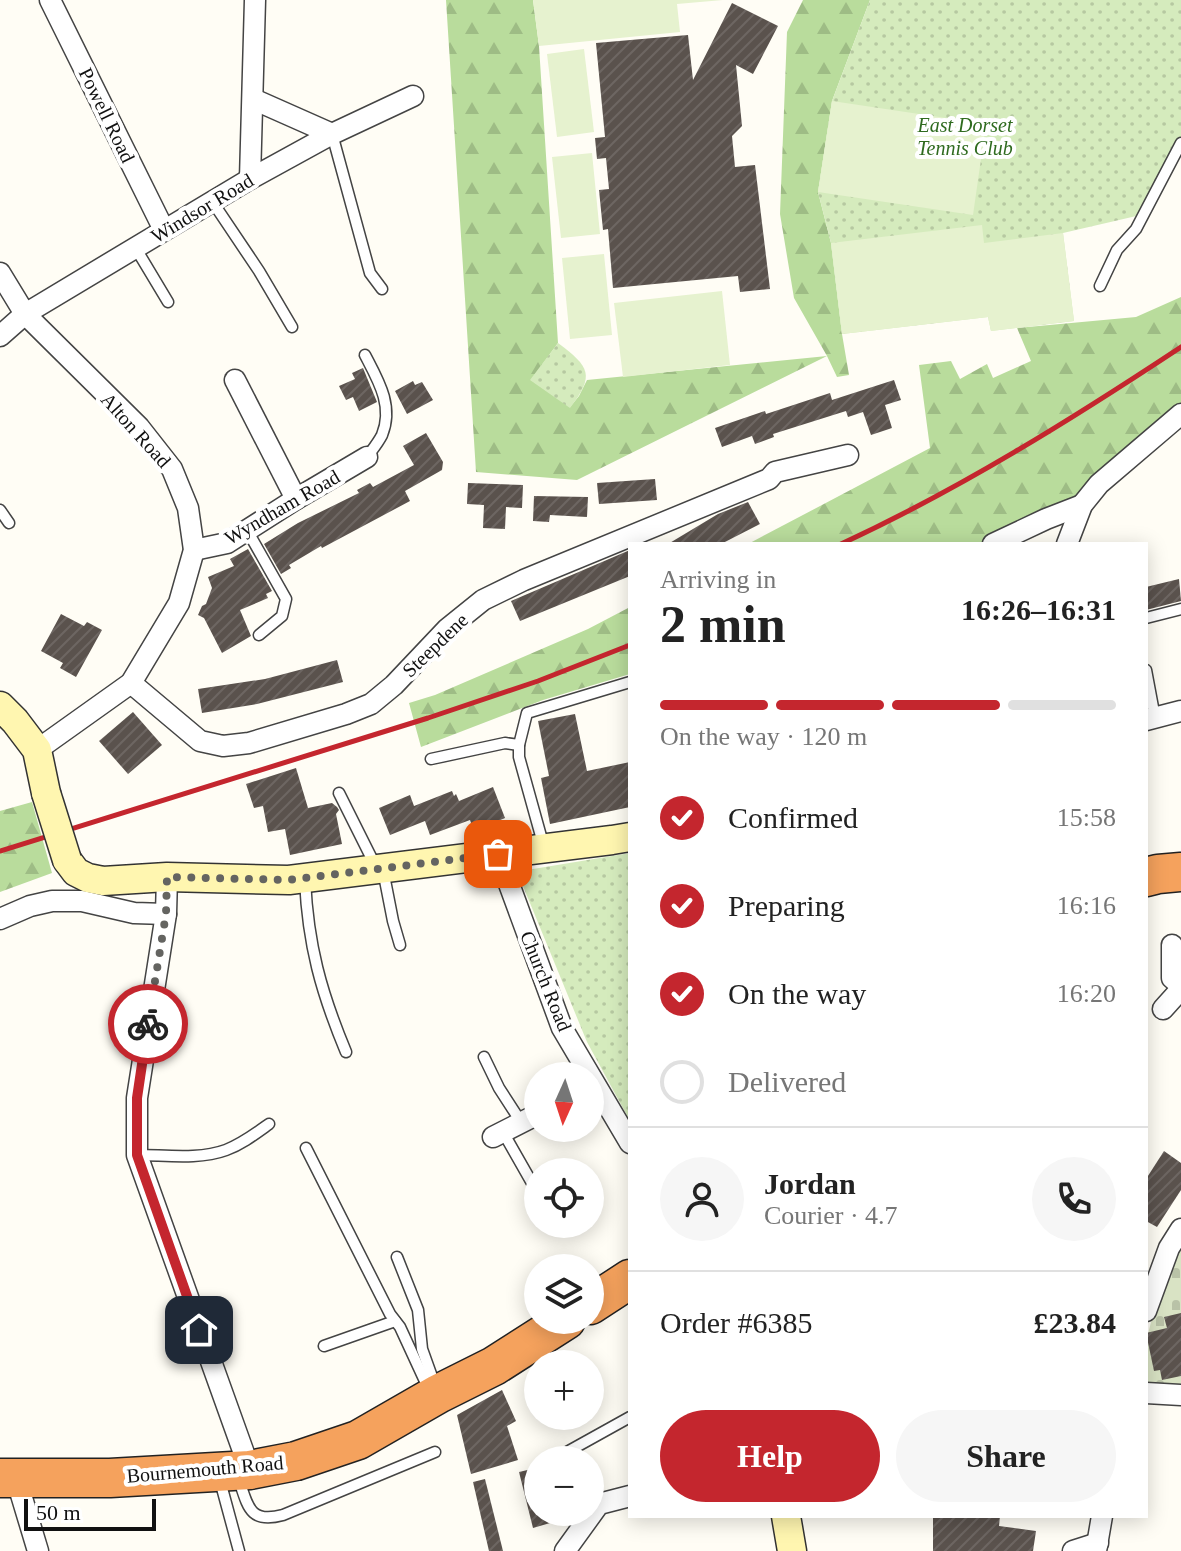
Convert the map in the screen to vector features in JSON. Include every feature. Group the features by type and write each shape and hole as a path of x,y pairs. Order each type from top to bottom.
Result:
{"highway":[{"path":"1148,876 1181,872"},
{"path":"604,1296 628,1280"},
{"name":"Bournemouth Road","path":"8,1478 110,1478 234,1470 296,1461 358,1440 494,1366 544,1334"}],"street":[{"name":"Powell Road","path":"50,0 164,230"},
{"path":"250,179 255,0"},
{"name":"Windsor Road","path":"0,336 25,314 212,201 332,134 413,96"},
{"path":"253,99 332,134"},
{"name":"Alton Road","path":"0,273 25,314 139,427 172,469 188,508 194,550 179,603 131,683 37,750"},
{"path":"235,380 296,499"},
{"path":"1068,542 1082,505 1099,484 1181,414"},
{"name":"Steepdene","path":"131,683 200,741 223,746 249,743 346,714 371,704 394,685 447,629 483,600 754,479 848,455"},
{"name":"Wyndham Road","path":"194,550 227,543 367,457"},
{"path":"997,542 1082,505"},
{"path":"0,706 37,750 46,793 67,860 76,872 88,878 103,881 167,877 289,880 628,837"},
{"path":"1150,719 1181,711"},
{"name":"Church Road","path":"498,854 562,1028 580,1062"},
{"path":"167,877 166,914 137,1098 137,1155 199,1330 234,1470"},
{"path":"0,919 30,906 52,901 82,901 134,913 166,914"},
{"path":"1163,1009 1181,988 1172,978 1172,945"},
{"name":"Church Road","path":"604,1103 628,1140"},
{"path":"1148,1306 1169,1248 1181,1229"},
{"path":"1148,1393 1181,1395"},
{"path":"8,1478 38,1551"},
{"path":"565,1551 599,1504 628,1497"},
{"path":"786,1518 792,1551"},
{"path":"1073,1551 1097,1547 1102,1518"}],"lane":[{"path":"332,134 370,273 382,289"},
{"path":"1100,286 1117,250 1136,229 1181,143"},
{"path":"212,201 292,327"},
{"path":"135,247 168,302"},
{"path":"365,355 384,393 387,415 382,435 367,457"},
{"path":"0,510 9,523"},
{"path":"247,530 286,599 282,616 259,635"},
{"path":"1148,617 1181,609"},
{"path":"545,848 519,757 527,713 628,683"},
{"path":"1148,694 1150,719"},
{"path":"431,759 505,743 519,745"},
{"path":"339,793 380,868 400,945"},
{"path":"305,878 314,960 327,1007 346,1052"},
{"path":"484,1057 499,1088 524,1158"},
{"path":"137,1155 222,1152 242,1143 269,1124"},
{"path":"306,1148 435,1396"},
{"path":"397,1257 418,1310 422,1349 435,1396"},
{"path":"324,1346 395,1321"},
{"path":"578,1446 628,1418"},
{"path":"234,1470 252,1510 256,1515 269,1518 435,1452"},
{"path":"234,1470 239,1551"}],"green space":[{"path":"446,0 533,0 539,46 558,343 531,380 570,407 587,380 827,356 577,480 476,472"},
{"path":"533,0 723,0 677,4 680,32 539,46"},
{"path":"803,0 870,0 832,101 818,192 831,243 849,375 837,377 794,298 780,214 787,32"},
{"name":"East Dorset Tennis Club","path":"870,0 1181,0 1181,150 1145,214 1063,233 1074,321 991,331 988,317 842,334 831,243 818,192 832,101"},
{"path":"584,49 594,132 557,137 547,54"},
{"path":"832,101 986,124 973,215 818,192"},
{"path":"592,153 600,234 561,238 552,157"},
{"path":"982,225 984,243 1063,233 1074,321 991,331 988,317 842,334 831,243"},
{"path":"604,254 612,335 570,339 562,258"},
{"path":"722,291 730,365 623,377 614,303"},
{"path":"1181,297 1181,414 1099,484 997,542 752,542 930,448 919,365 951,361 960,379 987,364 993,378 1031,361 1017,328 1136,317"},
{"path":"558,343 577,359 585,372 583,387 570,408 530,380"},
{"path":"628,608 628,675 543,700 421,747 409,703 435,695 588,629"},
{"path":"32,802 52,873 0,892 0,811"},
{"path":"628,853 628,1117 604,1073 604,1062 598,1062 587,1042 523,886 525,876 533,869"},
{"path":"1181,1246 1181,1387 1148,1388 1148,1334 1159,1290"}],"building":[{"path":"732,3 778,26 753,74 736,65 742,126 732,136 735,167 755,165 770,289 740,292 738,276 613,288 608,229 603,230 599,190 609,189 606,158 597,159 595,138 605,137 596,43 688,35 693,80"},
{"path":"363,368 377,402 359,411 353,397 346,400 339,386 355,379 352,373"},
{"path":"894,380 901,400 885,405 892,428 871,435 863,412 848,417 846,411 773,434 774,437 755,444 752,436 722,447 715,428 830,393 832,400"},
{"path":"413,381 415,385 422,382 433,400 407,414 395,391"},
{"path":"426,433 443,462 442,470 405,491 410,501 321,546 289,565 291,568 281,574 264,544 298,523 359,493 357,490 370,483 373,487 414,465 403,446"},
{"path":"655,479 657,500 599,504 597,483"},
{"path":"468,483 523,485 522,508 506,507 505,529 483,528 484,505 467,504"},
{"path":"534,496 588,497 587,517 550,515 549,522 533,521"},
{"path":"748,502 760,524 725,542 671,542 718,514"},
{"path":"248,549 272,591 266,594 268,598 240,610 251,636 222,653 204,618 198,615 212,588 208,577 234,566 230,559"},
{"path":"628,551 628,577 520,621 511,601"},
{"path":"1179,579 1181,601 1148,609 1148,587"},
{"path":"61,614 84,626 87,622 102,630 76,677 60,668 63,663 41,651"},
{"path":"337,660 343,682 257,704 202,713 198,689 265,679"},
{"path":"133,712 162,745 128,774 99,741"},
{"path":"575,714 587,771 628,762 628,807 550,824 541,778 549,776 538,721"},
{"path":"296,768 308,808 332,803 339,810 336,814 342,844 290,855 285,829 268,832 263,806 254,808 246,784"},
{"path":"493,787 505,818 474,831 470,820 430,835 425,821 390,835 379,808 410,795 414,806 452,791 459,801"},
{"path":"1164,1151 1181,1163 1181,1190 1157,1227 1148,1222 1148,1176"},
{"path":"1181,1313 1181,1376 1162,1380 1160,1370 1154,1371 1148,1333 1167,1328 1164,1317"},
{"path":"502,1390 516,1421 507,1426 518,1460 471,1474 457,1415"},
{"path":"524,1471 524,1492 519,1472"},
{"path":"485,1479 503,1551 489,1551 473,1482"},
{"path":"933,1518 1000,1518 999,1526 1036,1531 1033,1551 933,1551"}],"railway":[{"path":"845,542 1015,452 1181,347"},
{"path":"0,851 428,718 538,681 628,646"}],"way so far":[{"path":"148,1024 166,914 167,877 289,880 498,854"}],"route":[{"path":"148,1024 137,1098 137,1155 199,1330"}]}
